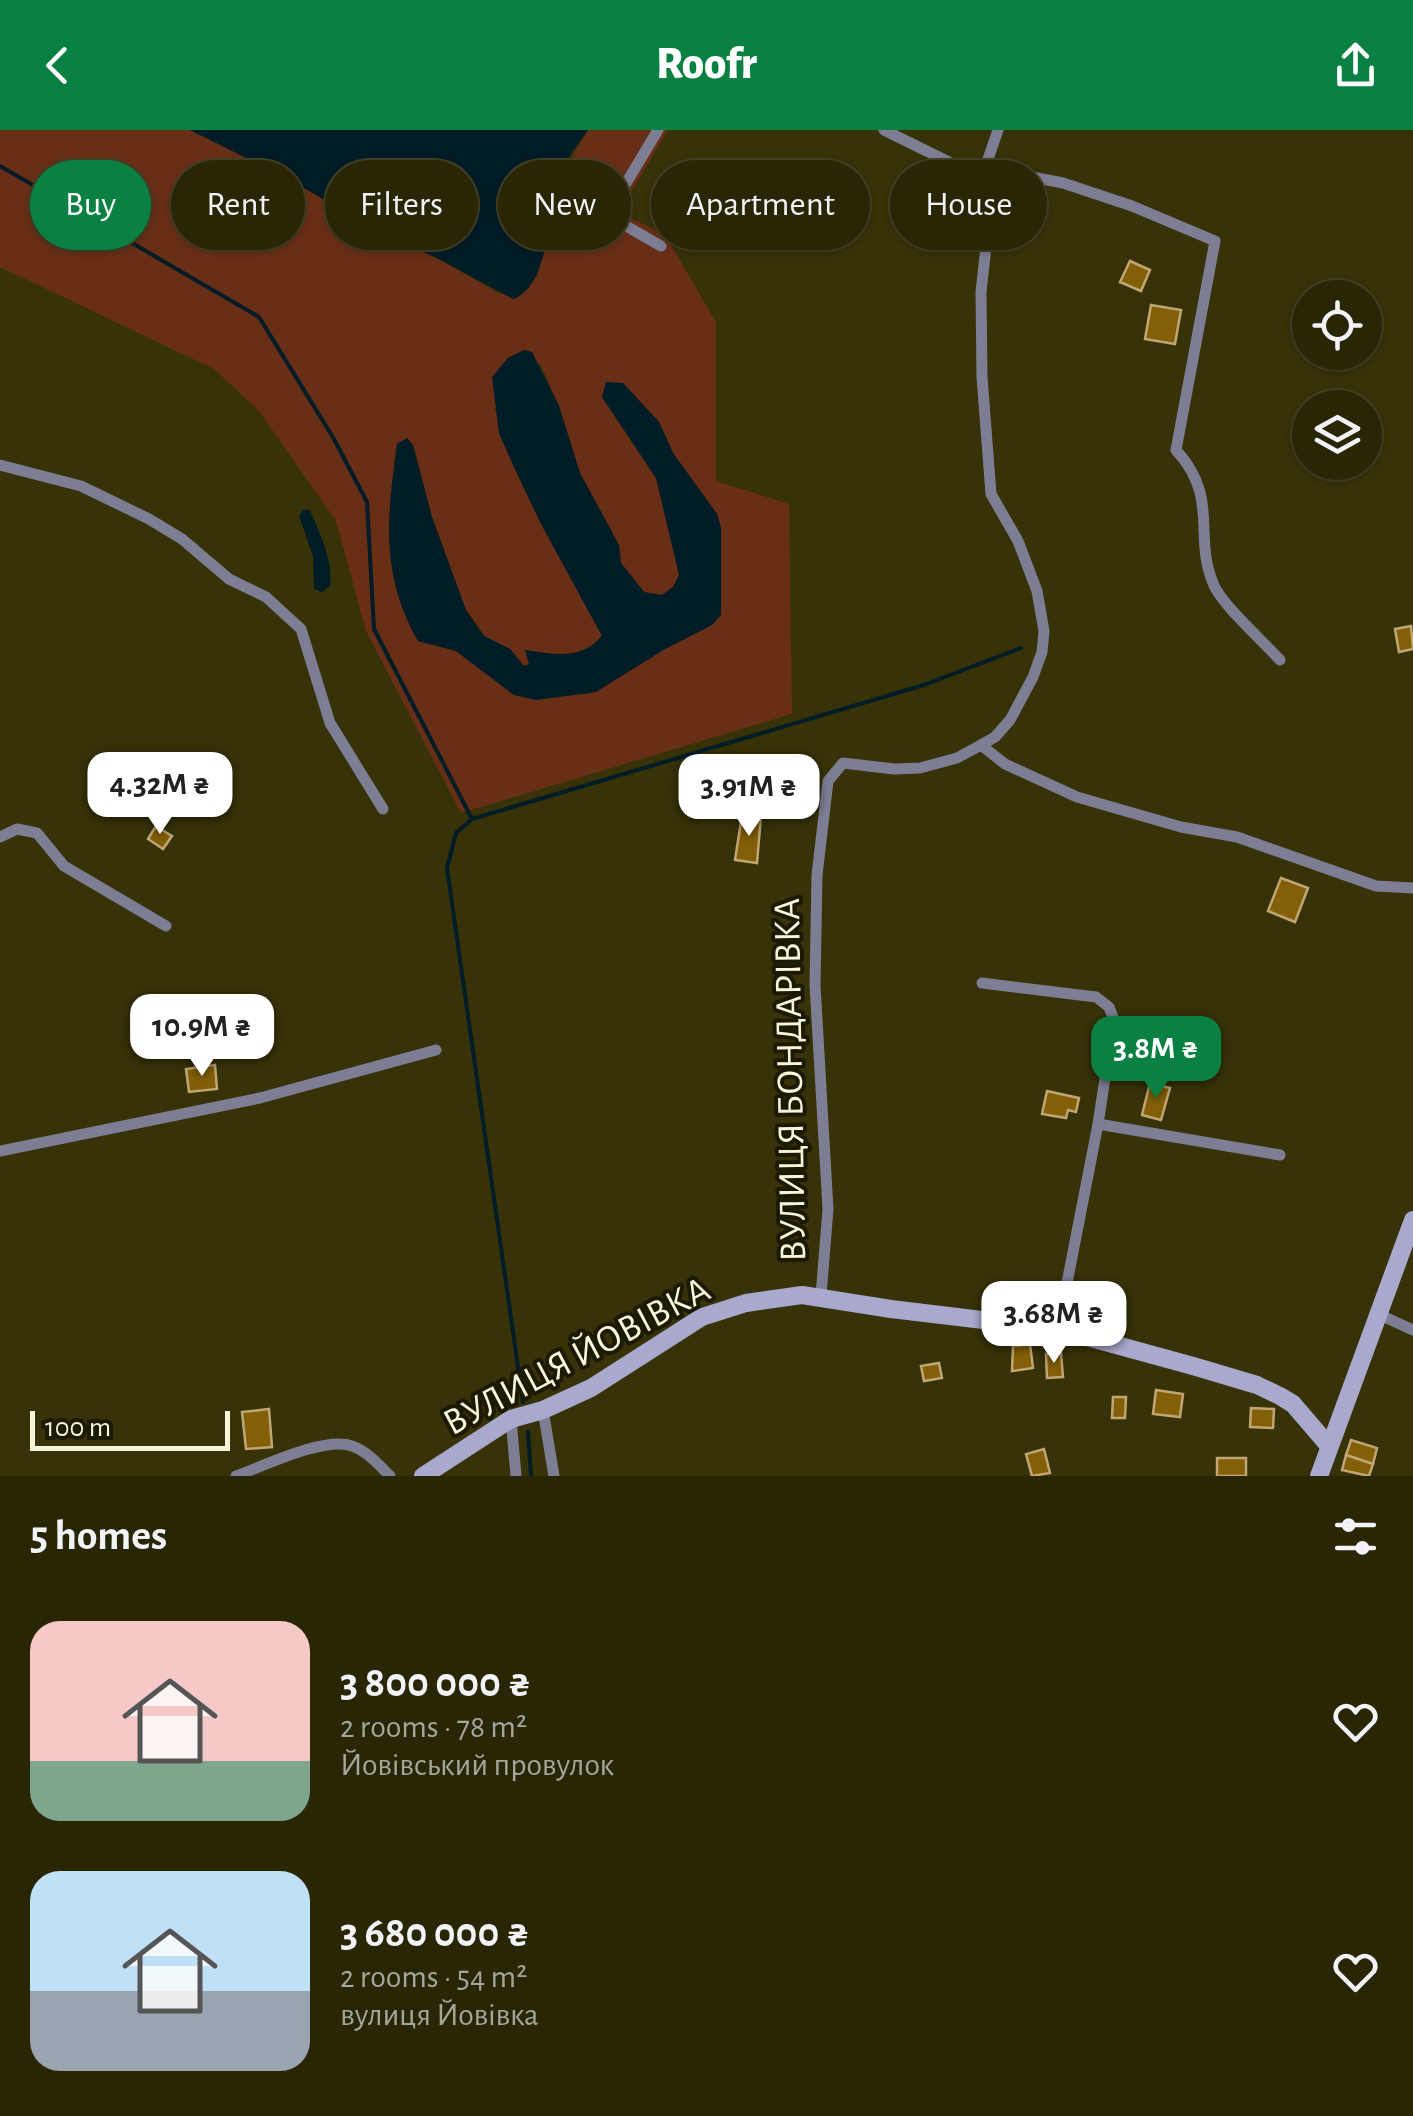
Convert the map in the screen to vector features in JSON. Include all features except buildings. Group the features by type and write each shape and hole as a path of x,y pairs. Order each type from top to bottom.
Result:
{"street":[{"path":"651,240 607,215 658,130"},
{"path":"884,130 945,160"},
{"name":"ВУЛИЦЯ БОНДАРІВКА","path":"987,160 998,130"},
{"path":"1047,180 1132,206 1215,241 1176,450 1190,466 1200,489 1208,566 1214,586 1280,660"},
{"name":"ВУЛИЦЯ БОНДАРІВКА","path":"820,1296 828,1209 814,986 817,874 828,781 842,763 920,768 957,758 995,737 1010,720 1042,652 1044,631 1037,591 1018,541 991,494 981,326 986,250"},
{"path":"0,465 81,486 149,519 182,539 229,579 266,597 301,628 330,722 383,809"},
{"path":"981,745 1005,764 1077,796 1181,827 1237,837 1376,886 1413,888"},
{"path":"0,837 17,829 37,834 64,866 166,926"},
{"path":"982,983 1096,998 1109,1006 1114,1020 1058,1329"},
{"path":"0,1151 260,1098 436,1050"},
{"path":"1098,1124 1280,1155"},
{"path":"1319,1476 1413,1220"},
{"name":"ВУЛИЦЯ ЙОВІВКА","path":"424,1476 511,1419 543,1410 591,1388 702,1318 722,1309 778,1297 820,1296 892,1310 1058,1329 1257,1385 1293,1404 1329,1446"},
{"path":"1378,1314 1413,1330"},
{"path":"543,1410 554,1476"},
{"path":"511,1419 516,1476"},
{"path":"236,1476 329,1443 351,1445 390,1476"}],"shaded area":[{"path":"0,130 190,130 251,160 171,160 171,250 305,250 305,189 325,200 325,250 419,250 500,294 537,278 543,250 631,250 631,218 651,228 651,250 674,250 716,322 716,481 789,504 792,714 461,813 366,631 336,521 259,411 214,369 0,267","holes":["540,363 559,406 580,473 619,545 621,563 644,592 662,595 673,587 680,575 656,478 602,397 623,383 659,422 673,453 717,514 721,528 721,615 712,625 589,694 514,695 456,651 418,641 406,617 392,569 389,521 397,444 413,445 432,517 466,610 484,636 510,649 524,666 529,665 526,651 576,652 594,644 602,635 541,524 499,433 500,421 494,409"]},
{"path":"588,130 668,130 631,192 631,160 570,160"}],"water":[{"path":"190,130 588,130 567,160 498,160 498,250 544,250 534,279 513,299 419,250 478,250 478,160 325,160 325,200 305,189 305,160 251,160"},
{"path":"524,350 532,352 559,406 580,473 619,545 621,563 644,592 662,595 673,587 679,575 656,478 602,397 606,382 623,383 659,422 673,453 717,514 721,528 721,615 712,625 596,692 536,700 514,695 456,651 418,641 397,592 389,521 397,444 407,438 413,445 432,517 466,610 484,636 510,649 524,666 529,664 525,650 576,652 602,636 541,524 499,433 492,377 508,358"},
{"path":"303,510 310,510 328,557 330,586 322,592 314,589 313,556 299,516"}],"waterway":[{"path":"0,166 259,317 334,439 367,502 374,629 472,819"},
{"path":"523,1402 447,868 456,833 472,819 924,685 1021,648"},
{"path":"528,1432 531,1476"}]}
